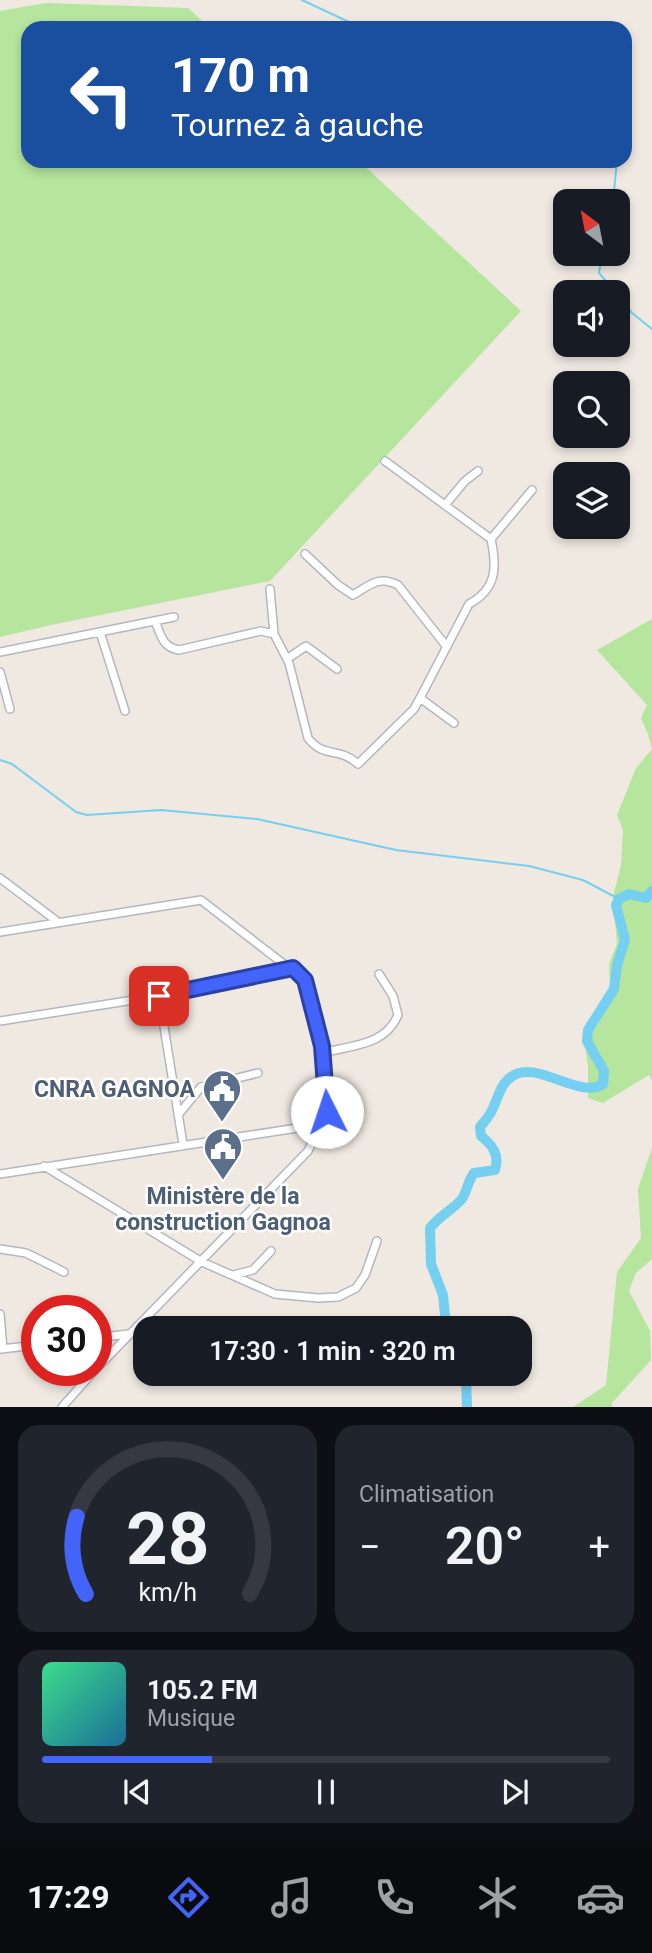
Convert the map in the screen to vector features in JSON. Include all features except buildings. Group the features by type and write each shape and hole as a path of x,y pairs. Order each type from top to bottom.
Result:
{"street":[{"path":"270,589 274,634 287,659 308,738 316,748 348,755 358,764 414,709 469,604 489,587 496,564 491,540 385,461"},
{"path":"445,505 465,481 478,471"},
{"path":"491,540 532,490"},
{"path":"305,554 338,585 353,595 376,581 387,580 398,585 447,647"},
{"path":"0,652 174,617"},
{"path":"155,621 164,643 170,649 178,650 261,631 274,634"},
{"path":"100,632 125,711"},
{"path":"287,659 306,646 337,669"},
{"path":"0,671 10,709"},
{"path":"420,698 454,723"},
{"path":"0,878 58,922"},
{"path":"0,932 201,900 281,962 293,968 305,980 323,1053 328,1102 323,1124 309,1151 112,1352"},
{"path":"0,1021 159,996 293,968"},
{"path":"323,1053 383,1036 394,1025 398,1014 393,996 379,974"},
{"path":"159,996 183,1144"},
{"path":"178,1115 201,1087 258,1073"},
{"path":"0,1174 323,1124"},
{"path":"44,1166 202,1262 275,1294 338,1297 356,1288 365,1275 377,1241"},
{"path":"0,1249 26,1253 64,1272"},
{"path":"233,1275 253,1270 271,1251"},
{"path":"0,1314 1,1349 21,1347"},
{"path":"112,1336 128,1334"},
{"path":"62,1407 81,1386"}],"green space":[{"path":"46,3 188,8 202,21 21,21 21,168 367,168 521,311 270,581 0,637 0,11"},
{"path":"652,619 652,749 641,718 647,705 597,650"},
{"path":"652,749 652,1080 649,1075 603,1103 588,1098 584,1029 607,996 610,987 609,964 617,944 613,897 621,865 623,830 617,815 636,768"},
{"path":"652,1148 652,1259 636,1273 629,1291 650,1331 651,1360 612,1403 612,1407 573,1407 606,1385 617,1272 641,1238 638,1189"}],"waterway":[{"path":"302,0 347,21"},
{"path":"614,189 616,168"},
{"path":"600,266 599,273 605,280"},
{"path":"630,311 652,329"},
{"path":"0,760 12,764 76,812 87,815 161,810 257,819 396,850 529,866 583,880 619,899"},
{"path":"445,1316 443,1295 431,1264 430,1228 461,1200 474,1173 495,1170 496,1155 492,1146 481,1136 480,1127 490,1114 507,1080 521,1073 532,1072 582,1087 593,1088 603,1084 604,1071 587,1041 588,1030 614,989 617,965 625,940 616,905 619,899 629,894 646,898 652,891"},
{"path":"466,1386 467,1407"}],"place":[{"name":"CNRA GAGNOA","path":"222,1123"},
{"name":"Ministère de la construction Gagnoa","path":"223,1181"}],"route":[{"path":"159,996 293,968 305,980 322,1046 327,1112"}]}
